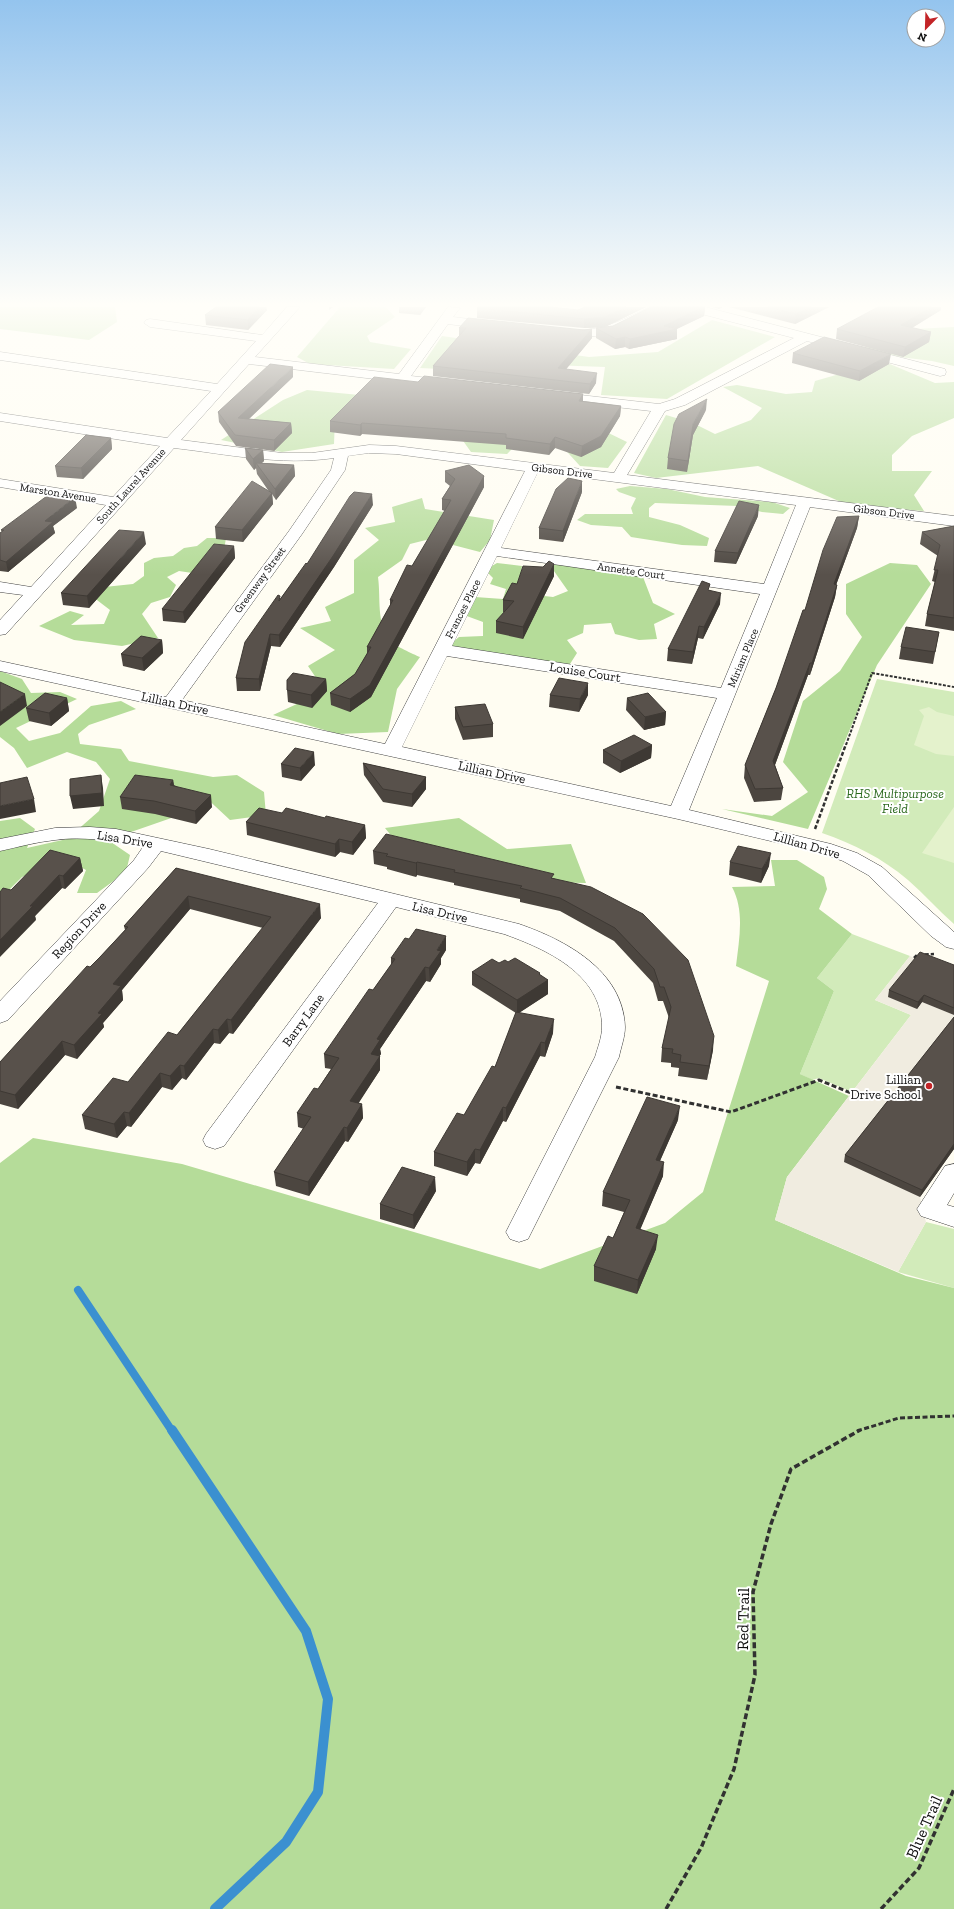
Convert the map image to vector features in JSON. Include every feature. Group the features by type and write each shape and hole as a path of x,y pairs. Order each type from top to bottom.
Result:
{"street":[{"name":"South Laurel Avenue","path":"0,630 213,396"},
{"path":"553,396 660,408 683,401 692,396"},
{"path":"618,478 660,408"},
{"name":"Gibson Drive","path":"0,417 170,443 282,457 312,457 369,449 396,450 954,521"},
{"name":"Greenway Street","path":"172,702 338,470 342,453"},
{"name":"Frances Place","path":"391,750 534,467"},
{"name":"Marston Avenue","path":"0,483 116,502"},
{"name":"Miriam Place","path":"678,813 728,694 805,502"},
{"name":"Annette Court","path":"492,551 770,590"},
{"path":"0,588 34,592"},
{"name":"Louise Court","path":"442,650 728,694"},
{"name":"Lillian Drive","path":"0,666 172,702 809,843 850,857 885,879 938,931 954,942"},
{"name":"Lisa Drive","path":"0,845 55,834 116,834 391,900 528,935 561,950 580,964 594,977 605,994 612,1013 612,1038 607,1057 520,1232"},
{"name":"Region Drive","path":"0,1015 141,864 156,844"},
{"name":"Barry Lane","path":"215,1140 391,900"},
{"path":"954,1173 930,1209 954,1217"}],"path":[{"path":"813,833 872,673 954,687"},
{"path":"914,958 917,955 937,953"},
{"path":"594,1083 731,1112 820,1080 851,1093"},
{"name":"Red Trail","path":"666,1909 701,1848 734,1769 755,1675 752,1592 771,1524 791,1469 854,1432 898,1418 949,1414 954,1416"},
{"name":"Blue Trail","path":"881,1909 919,1868 954,1789"}],"green space":[{"path":"292,396 371,396 486,407 590,424 627,442 608,468 580,466 559,443 529,432 507,454 471,452 456,431 335,418 334,444 282,452 221,440 283,400"},
{"path":"619,396 672,396 667,399"},
{"path":"740,396 954,396 954,418 912,436 892,455 892,471 932,471 914,495 924,511 848,505 758,466 656,478 634,473 666,415 693,423 715,434 751,420 762,408"},
{"path":"630,486 667,489 705,497 772,502 790,508 783,514 762,512 738,506 655,503 649,508 649,517 680,525 709,538 707,546 682,545 631,537 622,527 591,525 577,520 585,514 633,514 631,508 636,498 619,492 616,489"},
{"path":"422,498 425,509 494,520 490,540 480,552 430,539 410,544 402,560 378,577 381,618 386,634 392,643 420,657 397,689 388,732 338,734 273,715 325,691 308,666 335,650 300,628 331,621 325,607 354,593 354,560 379,540 365,528 395,522 392,507"},
{"path":"207,538 226,538 224,550 199,574 179,571 167,577 176,585 170,597 151,603 142,614 158,638 122,646 74,640 39,626 70,611 84,615 71,625 104,624 110,610 93,597 95,588 133,584 144,576 144,563 154,558 173,556 184,548 197,546"},
{"path":"497,563 522,566 519,593 553,597 568,591 549,564 599,567 643,577 653,603 675,614 654,624 657,639 639,640 615,634 611,623 584,625 583,633 567,640 577,653 570,664 514,660 448,646 459,637 483,636 483,622 464,615 475,597 503,599 506,589 490,584 493,578 485,570"},
{"path":"890,563 917,565 931,584 877,665 808,829 722,809 772,816 808,792 783,762 803,701 840,671 862,637 846,614 846,584"},
{"path":"0,671 22,679 31,693 60,692 77,699 16,728 29,741 60,733 91,706 121,701 136,709 89,725 78,734 80,744 121,749 129,761 213,777 237,775 264,792 266,815 230,820 201,793 180,815 108,840 130,855 126,872 97,893 77,893 86,870 65,859 22,877 0,899 0,821 20,818 35,829 27,848 67,839 99,811 110,779 96,762 67,752 27,768 14,748 0,737"},
{"name":"RHS Multipurpose Field","path":"877,679 954,692 954,924 908,880 878,858 822,833"},
{"path":"929,707 937,712 954,716 954,756 936,754 914,745 924,716 919,710"},
{"path":"954,807 954,863 922,853"},
{"path":"459,818 507,849 571,844 586,883 541,882 406,854 385,828"},
{"path":"771,860 797,860 824,877 827,889 819,909 852,934 817,978 834,991 800,1074 849,1096 787,1177 775,1220 906,1276 954,1288 954,1909 0,1909 0,1163 33,1138 182,1164 540,1269 665,1223 703,1192 769,981 736,966 740,916 739,906 732,887 775,886"},
{"path":"852,934 910,956 875,1000 911,1015 852,1092 819,1078 812,1080 800,1074 834,991 817,978"},
{"path":"926,1222 954,1229 954,1288 898,1272"}],"shaded area":[{"path":"910,956 918,960 916,1009 922,1002 954,1015 954,1022 920,1197 926,1222 898,1272 775,1220 787,1177 911,1015 875,1000"}],"building":[{"path":"235,396 262,396 238,418 291,423 274,440 235,435 218,412"},
{"path":"355,396 582,396 579,401 621,406 601,436 582,446 555,437 550,444 506,438 506,434 362,423 360,425 330,421"},
{"path":"707,399 693,424 688,461 668,458 674,424 679,414"},
{"path":"86,435 111,438 81,468 55,466"},
{"path":"245,448 263,450 253,459"},
{"path":"256,463 294,465 275,489"},
{"path":"469,465 484,476 370,685 350,699 330,693 355,674 371,647 367,647 393,600 390,600 407,565 412,566 451,500 442,499 455,479 445,471"},
{"path":"568,478 582,481 563,531 539,528 556,489"},
{"path":"252,481 272,493 242,530 215,527"},
{"path":"354,492 372,494 333,556 279,635 270,634 259,679 236,678 245,642 278,595 280,596 279,601 306,563 307,564"},
{"path":"51,493 75,497 45,521 53,522 6,562 0,560 0,533 4,530 1,530"},
{"path":"739,501 759,505 738,553 715,551"},
{"path":"859,516 834,584 837,585 812,663 810,663 773,761 783,788 755,789 745,765 776,688 803,610 805,610 823,550 837,517"},
{"path":"954,526 954,618 927,614 938,570 934,570 940,545 922,532"},
{"path":"119,530 144,532 87,596 61,593"},
{"path":"214,544 234,546 183,612 162,609"},
{"path":"549,561 554,564 523,627 496,621 514,601 503,600 512,583 517,584 523,566 543,567"},
{"path":"702,581 710,584 708,590 721,593 704,627 699,626 693,652 668,649"},
{"path":"906,627 939,632 935,652 901,647"},
{"path":"141,636 162,640 142,658 121,654"},
{"path":"293,673 326,679 311,695 287,690 287,680"},
{"path":"559,678 588,683 580,699 550,695"},
{"path":"0,682 25,694 0,712"},
{"path":"45,693 67,698 49,713 26,708"},
{"path":"648,693 666,712 645,717 627,698"},
{"path":"485,704 493,724 463,727 455,707"},
{"path":"634,735 652,745 621,761 603,750"},
{"path":"295,748 314,752 300,768 281,764"},
{"path":"363,763 426,777 412,794 383,789"},
{"path":"101,775 102,793 70,796 70,779"},
{"path":"135,775 173,780 170,785 211,795 195,811 154,801 120,797"},
{"path":"27,777 34,799 0,806 0,783"},
{"path":"259,808 282,813 286,808 325,818 326,816 365,825 352,842 339,839 335,844 246,822"},
{"path":"386,834 554,874 551,878 591,887 643,914 688,960 714,1036 709,1066 680,1062 681,1055 672,1053 673,1049 662,1048 671,1007 664,987 660,987 654,969 615,928 560,898 520,888 522,886 454,872 455,870 416,863 386,856 388,854 373,851"},
{"path":"738,846 771,853 762,869 730,862"},
{"path":"50,850 80,858 63,876 59,875 30,906 33,906 0,940 0,892 3,888 11,890"},
{"path":"176,868 320,904 231,1020 227,1019 218,1030 213,1029 184,1066 180,1065 170,1076 160,1073 129,1113 124,1112 114,1124 82,1115 113,1078 128,1082 168,1032 177,1035 271,917 188,896 113,984 121,986 98,1013 102,1014 74,1045 62,1041 15,1095 0,1091 0,1062 87,966 90,967 128,927 124,926"},
{"path":"416,929 446,936 437,950 441,951 429,968 425,967 377,1039 380,1040 371,1054 380,1056 350,1101 362,1104 347,1128 344,1127 308,1182 274,1172 311,1117 297,1113 314,1088 318,1089 339,1058 324,1054 369,989 373,990 395,959 391,958 405,938 409,939"},
{"path":"920,952 954,965 954,1008 924,995 918,1002 889,990"},
{"path":"515,958 540,973 539,974 548,980 517,1000 472,972 492,959 499,963 505,960 508,962"},
{"path":"516,1012 554,1019 545,1043 541,1042 506,1108 503,1107 480,1150 475,1149 467,1162 434,1152 457,1113 464,1115 492,1066 495,1067"},
{"name":"Lillian Drive School","path":"954,1017 954,1144 922,1190 845,1155"},
{"path":"647,1097 680,1106 656,1160 664,1162 636,1228 658,1235 638,1280 594,1266 608,1236 613,1238 630,1200 603,1192"},
{"path":"402,1167 435,1177 413,1215 380,1204"}],"waterway":[{"path":"78,1290 172,1431"},
{"path":"172,1430 306,1631 328,1699 318,1792 286,1842 215,1909"}],"place":[{"name":"Lillian Drive School","path":"929,1086"}]}
